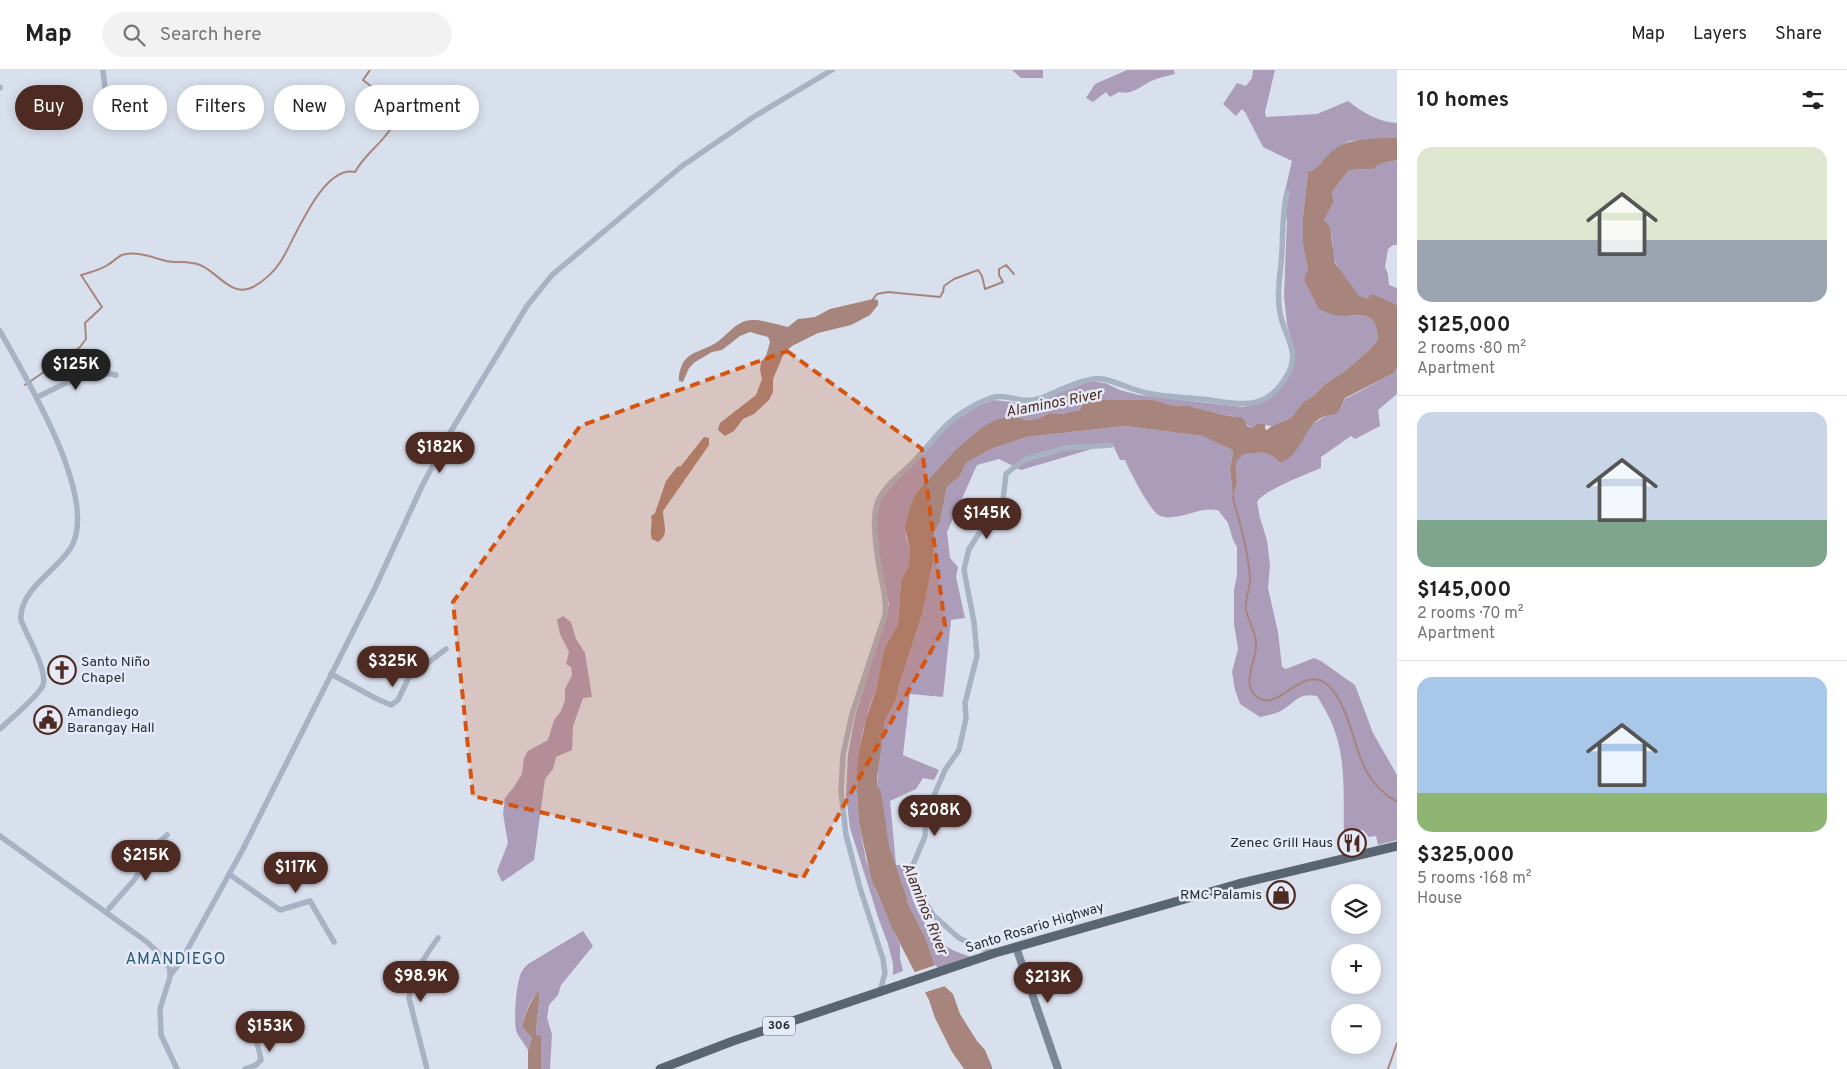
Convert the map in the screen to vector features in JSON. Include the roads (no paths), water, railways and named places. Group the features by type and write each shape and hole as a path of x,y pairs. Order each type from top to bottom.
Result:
{"main road":[{"name":"Santo Rosario Highway","path":"660,1069 733,1041 995,953 1238,884 1397,846"}],"street":[{"path":"103,70 104,85"},
{"path":"176,1069 161,1035 160,1009 171,974 180,963 229,874 390,558 422,486 451,432 518,320 552,275 682,166 755,116 832,70"},
{"path":"880,991 885,973 883,959 860,888 846,835 841,791 843,755 852,714 868,661 885,616 887,604 876,541 875,516 880,497 950,421 964,411 995,397 1028,402 1088,379 1103,379 1148,394 1214,400 1238,405 1250,404 1277,390 1290,371 1293,360 1292,348 1280,314 1279,293 1282,222 1287,194"},
{"path":"0,331 52,428 68,470 74,497 77,528 69,551 36,586 22,607 21,620 42,671 43,685 36,696 0,729"},
{"path":"37,398 91,374 116,375"},
{"path":"995,953 959,938 933,916 920,893 914,874 914,865 925,836 926,814 945,770 959,750 966,718 965,702 977,656 974,622 964,570 970,550 980,532 1003,500 1006,474 1012,468 1026,459 1066,448 1111,445"},
{"path":"331,674 377,699 391,704 398,700 409,677 446,649"},
{"path":"106,912 135,879 154,846 167,835"},
{"path":"0,836 156,950 167,964 171,974"},
{"path":"229,874 280,910 310,901 334,942"},
{"path":"428,1069 410,998 411,987 416,973 424,957 438,938"},
{"path":"1016,947 1058,1069"},
{"path":"245,1069 256,1065 260,1060 259,1050 249,1018"}],"waterway":[{"path":"25,385 80,347 86,339 85,323 102,307 81,275 103,268 122,255 132,253 166,261 200,265 207,268 231,287 245,290 261,282 276,269 321,191 331,180 343,173 355,172 362,161 382,140 402,111 363,80 370,70"},
{"path":"873,299 877,294 888,292 940,297 944,286 954,279 978,270 982,276 985,289 1003,282 999,275 999,269 1006,265 1014,274"},
{"path":"1233,496 1249,571 1250,581 1246,610 1256,641 1249,679 1252,691 1256,696 1265,700 1275,699 1305,681 1315,679 1326,683 1337,696 1345,711 1364,767 1382,791 1397,802"},
{"name":"Alaminos River","path":"875,793 883,847 901,900"},
{"path":"1388,1069 1397,1043"}],"place":[{"name":"Santo Niño Chapel","path":"62,670"},
{"name":"Amandiego Barangay Hall","path":"48,720"},
{"name":"Zenec Grill Haus","path":"1352,843"},
{"name":"RMC Palamis","path":"1281,895"}],"district":[{"name":"AMANDIEGO","path":"176,960"}]}
